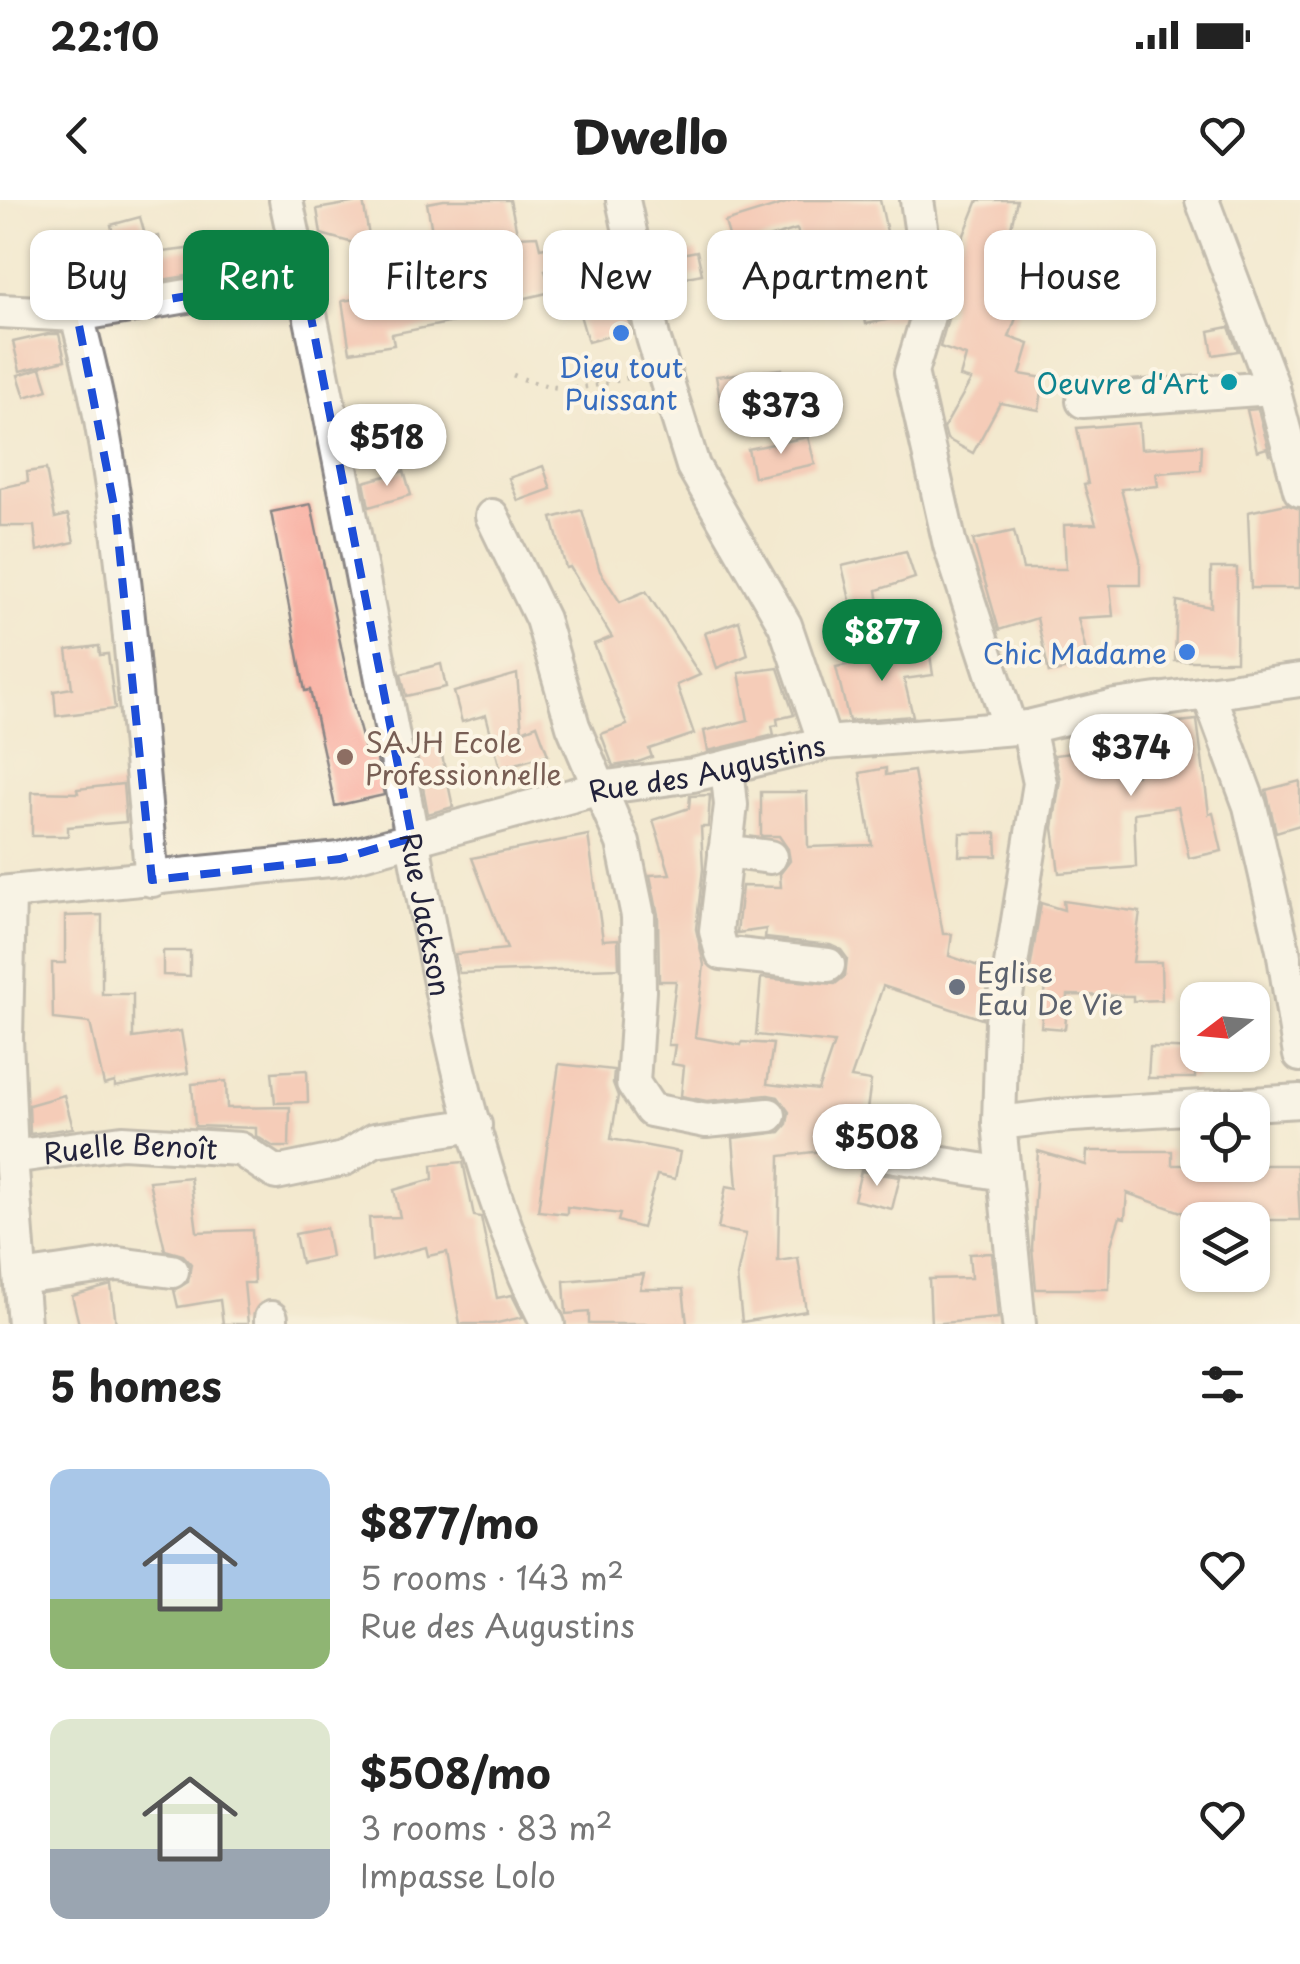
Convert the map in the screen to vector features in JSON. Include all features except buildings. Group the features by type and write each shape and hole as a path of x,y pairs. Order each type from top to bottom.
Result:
{"street":[{"name":"Rue Jackson","path":"286,200 292,230"},
{"path":"623,200 663,369 693,466 785,625 825,743"},
{"path":"918,200 932,304 911,372 950,545 1040,782 1002,1021 999,1123 1019,1324"},
{"path":"1202,200 1273,388 1300,490"},
{"path":"0,312 30,313"},
{"path":"79,320 102,425 116,516 152,880"},
{"name":"Rue Jackson","path":"311,320 440,980 496,1206 548,1324"},
{"path":"1082,401 1273,388"},
{"path":"492,516 542,619 573,726 623,843 638,916 639,991 633,1083 651,1110 706,1120 770,1115"},
{"name":"Rue des Augustins","path":"4,893 340,860 600,788 694,775 825,743 1019,728 1115,706 1300,680"},
{"path":"1210,695 1250,806 1283,950 1300,1055"},
{"path":"727,767 731,805 716,931 722,952 828,965"},
{"path":"724,851 770,856"},
{"path":"4,893 14,1283 24,1324"},
{"path":"999,1123 1300,1102"},
{"name":"Ruelle Benoît","path":"10,1157 122,1142 240,1149 276,1173 344,1159 374,1140 475,1126"},
{"path":"865,1151 1004,1174"},
{"path":"14,1283 118,1264 172,1270"}],"path":[{"path":"513,375 541,386 579,390 663,369"}],"highlighted area":[{"path":"303,276 412,838 340,859 152,880 116,516 77,315"}],"place":[{"name":"Dieu tout Puissant","path":"621,333"},
{"name":"Oeuvre d'Art","path":"1229,382"},
{"name":"Chic Madame","path":"1187,652"},
{"name":"SAJH Ecole Professionnelle","path":"345,757"},
{"name":"Eglise Eau De Vie","path":"957,987"}]}
